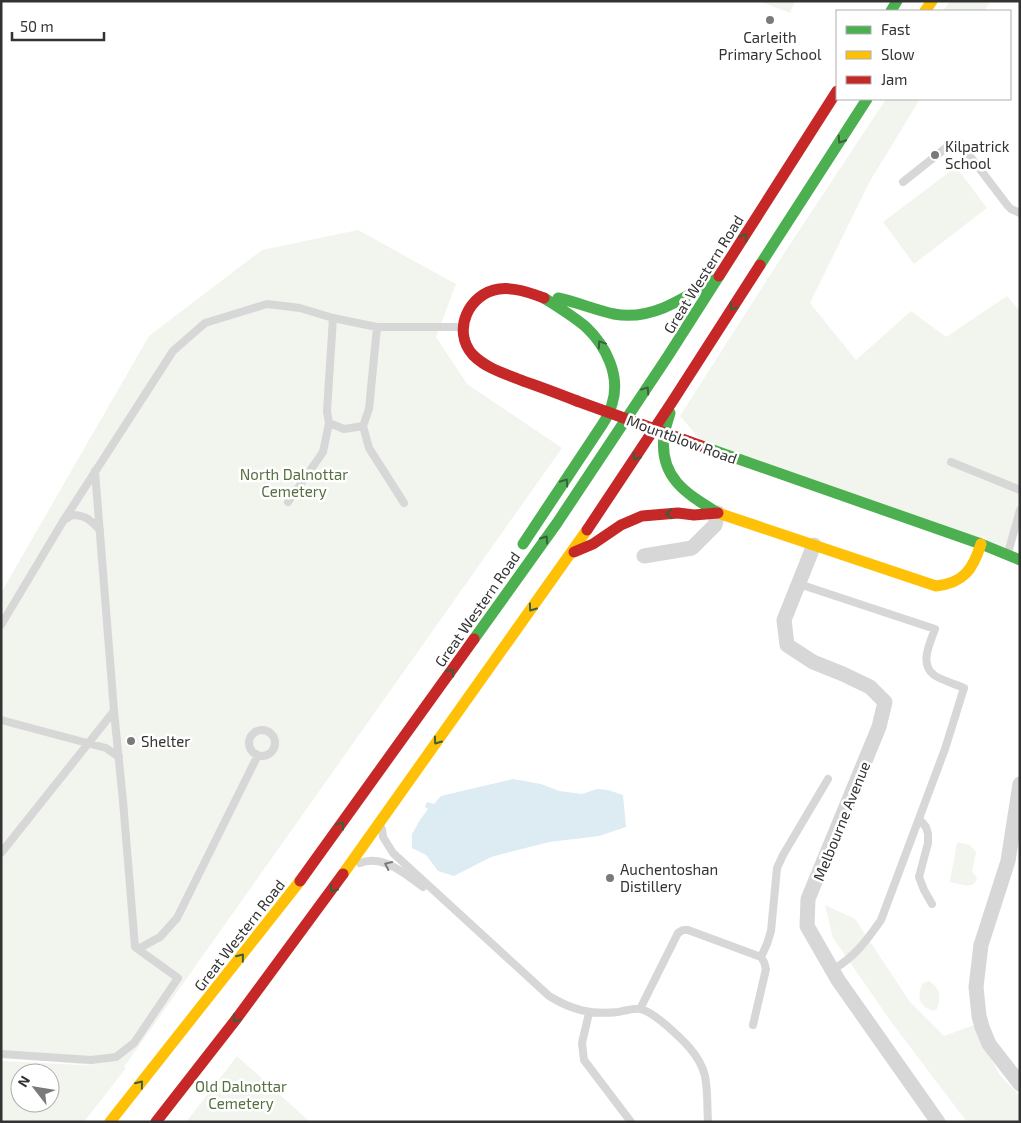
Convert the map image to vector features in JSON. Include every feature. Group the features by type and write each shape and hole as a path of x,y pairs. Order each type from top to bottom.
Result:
{"main road":[{"name":"Great Western Road","path":"110,1122 292,893 557,523 668,356 836,94"},
{"path":"156,1122 237,1018 349,867 570,554 672,402 866,100"},
{"path":"544,298 559,298 615,314 632,316 657,311 672,305 717,278"},
{"path":"463,328 466,312 474,301 495,290 511,289 520,291 544,298 576,318 589,329 606,352 612,369 613,402 603,425 516,553"},
{"name":"Mountblow Road","path":"463,328 464,339 472,354 490,368 707,448 981,544 1020,560"},
{"path":"672,402 664,439 665,460 669,472 682,489 695,500 718,514 936,586 952,583 968,572 975,562 981,544"},
{"path":"570,554 593,544 621,525 642,516 678,513 694,515 718,514"},
{"path":"412,725 434,675"}],"street":[{"path":"644,556 692,548 714,525 718,514"},
{"name":"Melbourne Avenue","path":"814,545 784,620 787,645 813,662 870,687 885,702 879,727 808,899 808,926 848,995 938,1122"},
{"path":"1020,787 1014,864 981,944 976,988 979,1016 989,1044 1020,1084"}],"lane":[{"path":"903,182 952,143 960,142 1008,206 1020,213"},
{"path":"1,625 62,523 173,351 204,323 267,304 300,308 333,318 377,327 463,328"},
{"path":"288,502 323,452 330,423 326,411 333,318"},
{"path":"377,327 369,409 363,426 369,448 404,503"},
{"path":"330,423 344,429 363,426"},
{"path":"952,462 1020,490"},
{"path":"1,1054 91,1060 116,1057 134,1043 178,978 136,947 114,711 95,472"},
{"path":"1007,555 1020,510"},
{"path":"62,523 72,515 81,515 90,520 100,530"},
{"path":"799,584 934,629 927,652 927,664 933,675 964,688 945,749 880,920 866,942 843,964 832,970"},
{"path":"1,853 114,711"},
{"path":"1,720 106,748 118,757"},
{"path":"138,949 160,937 177,918 258,755"},
{"path":"753,1024 766,969 762,957 771,931 777,868 828,779"},
{"path":"919,819 928,834 928,843 920,877 924,890 932,904"},
{"path":"382,820 384,837 393,853 549,996 560,1003 589,1013 640,1009 657,1018 675,1033 690,1048 699,1061 705,1076 708,1122"},
{"path":"349,867 366,860 381,861 394,867 444,900"},
{"path":"640,1009 678,933 683,930 688,930 762,957"},
{"path":"589,1013 582,1043 584,1060 631,1122"}],"green space":[{"path":"759,1 795,1 790,13"},
{"path":"950,1 991,1 985,10 944,10"},
{"path":"885,100 919,100 870,181 810,303 856,360 911,311 946,337 1007,296 1020,311 1020,510 1007,555 707,448 680,416"},
{"path":"956,167 987,208 914,264 883,222"},
{"name":"North Dalnottar Cemetery","path":"358,230 456,284 436,337 467,384 562,448 124,1067 126,1068 84,1122 1,1122 1,1061 41,1063 10,1063 10,1113 60,1113 60,1064 102,1066 1,1057 1,593 149,336 262,250"},
{"path":"957,842 970,845 976,852 972,872 977,879 969,885 950,882"},
{"path":"825,905 855,919 910,1002 944,1036 974,1025 999,1074 1020,1096 1020,1122 967,1122 892,1023 833,938"},
{"path":"929,981 936,987 939,994 937,1009 933,1011 922,1004 919,996 923,983"},
{"name":"Old Dalnottar Cemetery","path":"237,1056 310,1122 186,1122"}],"shaded area":[{"path":"513,779 541,784 559,791 582,794 597,789 623,795 626,827 599,836 549,842 491,857 454,876 438,871 426,855 412,848 412,834 428,809 425,807 427,802 434,804 441,796"}],"traffic: fast":[{"path":"892,10 897,1"},
{"path":"760,265 866,100"},
{"path":"474,639 557,523 719,276"},
{"path":"558,298 614,314 641,314 666,307 713,280"},
{"path":"523,544 605,420 611,407 615,383 610,362 600,343 586,327 544,298"},
{"path":"670,413 664,433 664,451 666,463 671,474 686,491 718,513"},
{"path":"707,448 981,544 1020,560"}],"traffic: slow":[{"path":"926,10 932,1"},
{"path":"718,513 936,586 954,582 966,573 975,561 981,544"},
{"path":"343,874 587,530"},
{"path":"110,1122 300,881"}],"traffic: jam":[{"path":"719,276 836,93"},
{"path":"587,530 760,265"},
{"path":"544,298 511,289 499,289 488,292 479,298 466,314 464,335 467,345 473,355 490,368 577,401"},
{"path":"577,401 707,448"},
{"path":"574,552 593,544 621,525 642,516 678,513 694,515 718,513"},
{"path":"300,881 474,639"},
{"path":"156,1122 237,1018 343,874"}],"place":[{"name":"Carleith Primary School","path":"770,20"},
{"name":"Kilpatrick School","path":"935,155"},
{"name":"Shelter","path":"131,741"},
{"name":"Auchentoshan Distillery","path":"610,878"}]}
